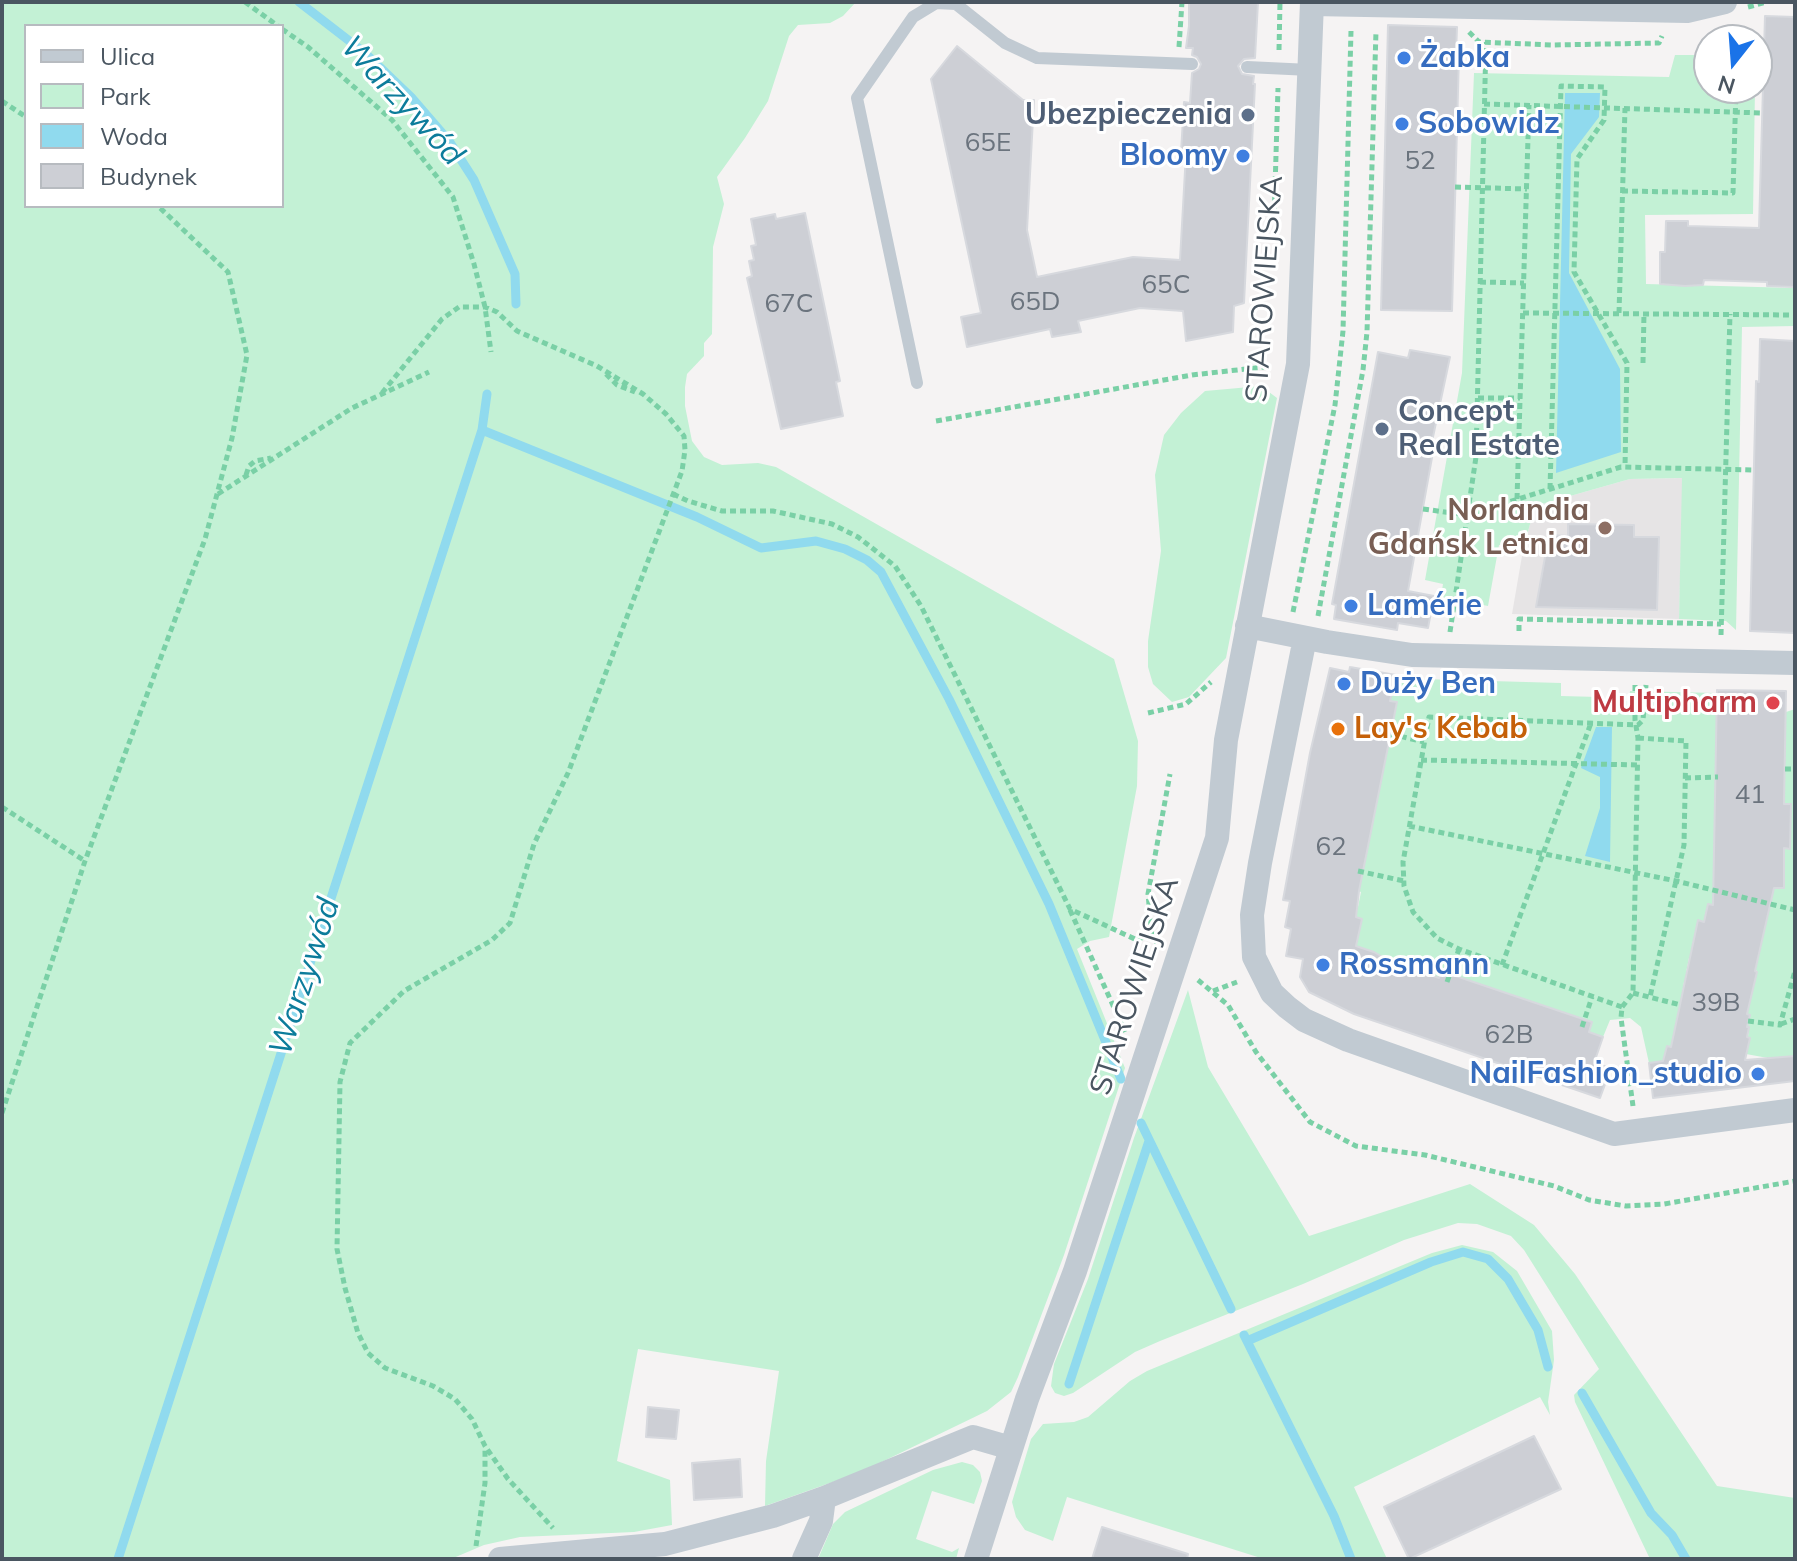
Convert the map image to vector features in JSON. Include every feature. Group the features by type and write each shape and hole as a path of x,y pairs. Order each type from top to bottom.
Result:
{"street":[{"path":"1312,3 1687,11 1725,2"},
{"name":"STAROWIEJSKA","path":"976,1559 1011,1448 1075,1271 1217,838 1226,740 1298,364 1312,3"},
{"path":"1247,626 1412,655 1795,663"},
{"path":"1309,639 1266,832 1252,915 1254,957 1272,993 1304,1020 1337,1035 1614,1134 1795,1110"},
{"path":"500,1559 665,1544 773,1516 973,1437 1011,1448"},
{"path":"804,1559 821,1521 824,1498"}],"lane":[{"path":"917,383 857,98 913,17 927,4 956,4 1005,43 1037,58 1192,64"},
{"path":"1247,67 1310,70"}],"path":[{"path":"245,2 276,24"},
{"path":"1178,64 1182,2"},
{"path":"1274,235 1280,2"},
{"path":"1309,639 1366,344 1377,20"},
{"path":"284,30 392,120 453,197 485,307 491,352"},
{"path":"1449,637 1476,457 1486,42"},
{"path":"1550,489 1563,106 1561,86 1605,87 1604,120 1577,159 1574,272 1595,313 1627,363 1625,467"},
{"path":"2,101 24,116"},
{"path":"1484,104 1763,113"},
{"path":"1622,191 1733,193 1735,104"},
{"path":"1517,499 1529,105"},
{"path":"1619,313 1625,108"},
{"path":"1455,187 1527,189"},
{"path":"2,1113 85,861 205,539 232,438 247,355 228,272 160,208"},
{"path":"1480,282 1524,283"},
{"path":"382,393 442,319 459,307 485,307 497,312 517,331 597,366 643,394 666,414 684,436 682,471 568,773 534,844 510,923 492,940 404,991 350,1043 340,1082 337,1249 358,1333 368,1353 385,1368 433,1386 455,1399 472,1419 485,1446 544,1521 581,1552"},
{"path":"1523,313 1795,315"},
{"path":"1643,363 1644,313"},
{"path":"1720,646 1730,314"},
{"path":"936,421 1192,375 1267,367 1269,356"},
{"path":"217,494 246,475 255,461 276,457 352,408 429,372"},
{"path":"1478,398 1520,398"},
{"path":"1423,509 1467,515 1625,467 1755,470"},
{"path":"672,496 722,511 773,511 832,524 858,537 895,566 921,606 1070,909 1142,1069"},
{"path":"1519,619 1721,624"},
{"path":"1148,713 1186,704 1222,674 1239,669"},
{"path":"1633,1106 1622,1007 1633,993 1638,765 1635,680"},
{"path":"1622,1007 1459,949 1437,938 1413,912 1404,881 1403,862 1429,717 1638,725 1643,720 1646,697"},
{"path":"1502,965 1579,763 1591,723"},
{"path":"1391,734 1424,742"},
{"path":"1638,738 1686,741 1684,845 1650,997"},
{"path":"1421,760 1638,765"},
{"path":"1785,769 1795,769"},
{"path":"1170,774 1148,894 1152,933 1173,969 1203,982 1228,1005 1256,1052 1310,1122 1356,1146 1425,1155 1554,1186 1589,1200 1626,1206 1664,1204 1795,1181"},
{"path":"1685,778 1718,777"},
{"path":"2,807 85,861"},
{"path":"1409,826 1676,881 1795,910"},
{"path":"1358,871 1404,881"},
{"path":"1070,909 1137,940 1152,933"},
{"path":"1447,982 1459,949"},
{"path":"1780,1025 1795,971"},
{"path":"1633,993 1681,1005"},
{"path":"1582,1027 1592,997"},
{"path":"1748,1021 1780,1025 1795,1019"},
{"path":"1622,1107 1649,1104"},
{"path":"474,1559 485,1483 485,1446"}],"shaded area":[{"name":"Norlandia Gdańsk Letnica","path":"1683,478 1679,619 1512,614 1523,550 1535,506 1630,479"}],"green space":[{"path":"2,2 856,2 843,16 830,23 798,25 789,36 768,101 717,177 724,204 713,247 712,334 704,343 704,356 687,374 685,387 685,406 692,441 704,457 722,465 758,463 776,467 1114,659 1138,741 1137,786 1109,937 1090,941 1077,949 1125,1068 1064,1255 1011,1392 987,1411 861,1472 765,1506 766,1461 779,1371 638,1349 617,1461 670,1480 672,1525 634,1532 520,1537 484,1545 451,1559 2,1559"},
{"path":"1675,55 1693,55 1693,104 1755,104 1753,214 1645,215 1646,284 1795,288 1795,326 1742,327 1736,630 1726,621 1679,619 1682,478 1630,479 1535,506 1523,550 1499,545 1488,606 1441,597 1443,584 1425,580 1462,373 1474,73 1669,77"},
{"path":"1261,386 1277,398 1226,658 1189,697 1172,702 1153,684 1148,667 1148,641 1161,551 1155,475 1164,435 1181,413 1205,391"},
{"path":"1396,675 1421,679 1561,683 1561,696 1599,697 1599,701 1629,701 1630,691 1716,693 1744,888 1784,888 1784,848 1790,848 1791,831 1785,821 1791,821 1791,804 1784,804 1785,752 1780,737 1786,737 1786,712 1795,709 1795,1056 1768,1058 1746,1054 1750,1015 1747,1014 1757,972 1729,909 1708,904 1704,922 1698,921 1692,946 1697,949 1695,959 1689,958 1686,973 1692,974 1690,983 1684,982 1673,1047 1667,1046 1663,1061 1649,1063 1641,1027 1630,1018 1610,1020 1603,1037 1589,1032 1592,1022 1498,990 1495,996 1489,987 1472,981 1457,984 1457,976 1442,980 1442,971 1439,978 1425,973 1422,982 1382,972 1386,958 1356,946 1361,919 1353,916 1361,892 1355,890 1362,853 1367,853 1397,703 1390,701"},
{"path":"1188,990 1208,1067 1309,1236 1470,1184 1534,1225 1575,1274 1717,1486 1795,1498 1795,1559 1650,1559 1575,1402 1574,1395 1599,1369 1524,1250 1511,1236 1477,1224 1458,1223 1404,1240 1135,1352 1073,1393 1064,1396 1055,1393 1051,1386 1054,1364 1088,1279 1134,1138"},
{"path":"1462,1245 1493,1252 1517,1271 1552,1331 1554,1360 1548,1402 1550,1415 1540,1397 1354,1487 1387,1559 1264,1559 1067,1497 1053,1541 1025,1530 1016,1517 1012,1502 1031,1439 1043,1424 1074,1422 1088,1417 1130,1381 1147,1371 1432,1253"},
{"path":"962,1462 973,1465 980,1472 982,1481 974,1504 932,1491 916,1539 952,1552 959,1548 956,1559 818,1559 833,1524 845,1512 933,1470"}],"water":[{"path":"1565,93 1600,93 1599,117 1571,154 1569,273 1620,369 1621,452 1556,473"},
{"path":"1596,727 1612,727 1610,862 1585,856 1600,808 1600,777 1581,768"}],"building":[{"path":"1189,2 1258,2 1255,58 1244,59 1238,66 1242,74 1254,76 1255,84 1244,303 1234,306 1233,332 1186,341 1183,311 1140,308 1078,321 1081,332 1052,337 1050,329 967,347 961,317 981,313 931,79 957,46 1023,100 1034,100 1027,230 1037,277 1133,257 1180,260 1186,153 1181,152 1184,102 1190,103 1192,73 1201,64 1192,55 1193,48 1186,48"},
{"path":"1765,16 1795,17 1795,287 1767,286 1767,282 1704,280 1703,285 1660,284 1660,252 1665,252 1666,221 1688,221 1688,226 1759,228 1763,104 1773,104 1773,24 1765,24"},
{"path":"1388,25 1457,27 1456,55 1459,55 1452,311 1381,310"},
{"path":"805,213 840,381 836,382 843,416 781,429 747,278 752,276 749,261 754,260 751,246 756,245 751,219 775,214 776,219"},
{"path":"1760,339 1795,341 1795,633 1750,631 1756,381 1759,382"},
{"path":"1410,350 1450,357 1430,451 1433,452 1408,591 1434,596 1428,628 1398,623 1397,630 1334,619 1336,605 1332,604 1378,352 1408,358"},
{"path":"1568,524 1634,525 1634,537 1659,537 1657,610 1536,607 1549,535 1568,536"},
{"path":"1350,667 1396,675 1390,701 1397,702 1359,891 1356,917 1362,919 1356,946 1439,978 1441,971 1592,1022 1589,1032 1603,1037 1594,1063 1611,1068 1600,1098 1354,1014 1309,992 1300,977 1303,959 1286,956 1291,929 1285,927 1290,901 1283,900 1310,753 1330,668 1349,672"},
{"path":"1717,690 1786,691 1784,804 1791,804 1790,849 1784,848 1784,888 1774,888 1755,971 1747,1014 1750,1015 1747,1037 1750,1038 1745,1060 1795,1056 1795,1081 1653,1098 1649,1063 1663,1061 1667,1046 1671,1047 1698,920 1704,922 1708,904 1713,905"},
{"path":"648,1407 679,1410 676,1439 646,1437"},
{"path":"1534,1436 1561,1489 1409,1559 1384,1507"},
{"path":"740,1459 742,1497 694,1500 692,1463"},
{"path":"1102,1527 1188,1554 1187,1559 1092,1559"}],"waterway":[{"name":"Warzywód","path":"299,2 365,53 411,97 449,141 474,180 515,274 516,304"},
{"name":"Warzywód","path":"118,1559 482,430 487,394"},
{"path":"482,430 697,517 761,548 816,541 845,549 867,560 881,572 949,699 1049,904 1121,1079"},
{"path":"1141,1123 1231,1309"},
{"path":"1069,1384 1149,1141"},
{"path":"1247,1341 1431,1262 1463,1252 1488,1259 1508,1279 1538,1330 1548,1367"},
{"path":"1244,1335 1334,1516 1351,1559"},
{"path":"1582,1393 1651,1513 1672,1535 1686,1559"}],"place":[{"name":"Żabka","path":"1404,58"},
{"name":"Ubezpieczenia","path":"1248,115"},
{"name":"Sobowidz","path":"1402,124"},
{"name":"Bloomy","path":"1243,156"},
{"name":"Concept Real Estate","path":"1382,429"},
{"name":"Norlandia Gdańsk Letnica","path":"1605,528"},
{"name":"Lamérie","path":"1351,606"},
{"name":"Duży Ben","path":"1344,684"},
{"name":"Multipharm","path":"1773,703"},
{"name":"Lay's Kebab","path":"1338,729"},
{"name":"Rossmann","path":"1323,965"},
{"name":"NailFashion_studio","path":"1758,1074"}]}
